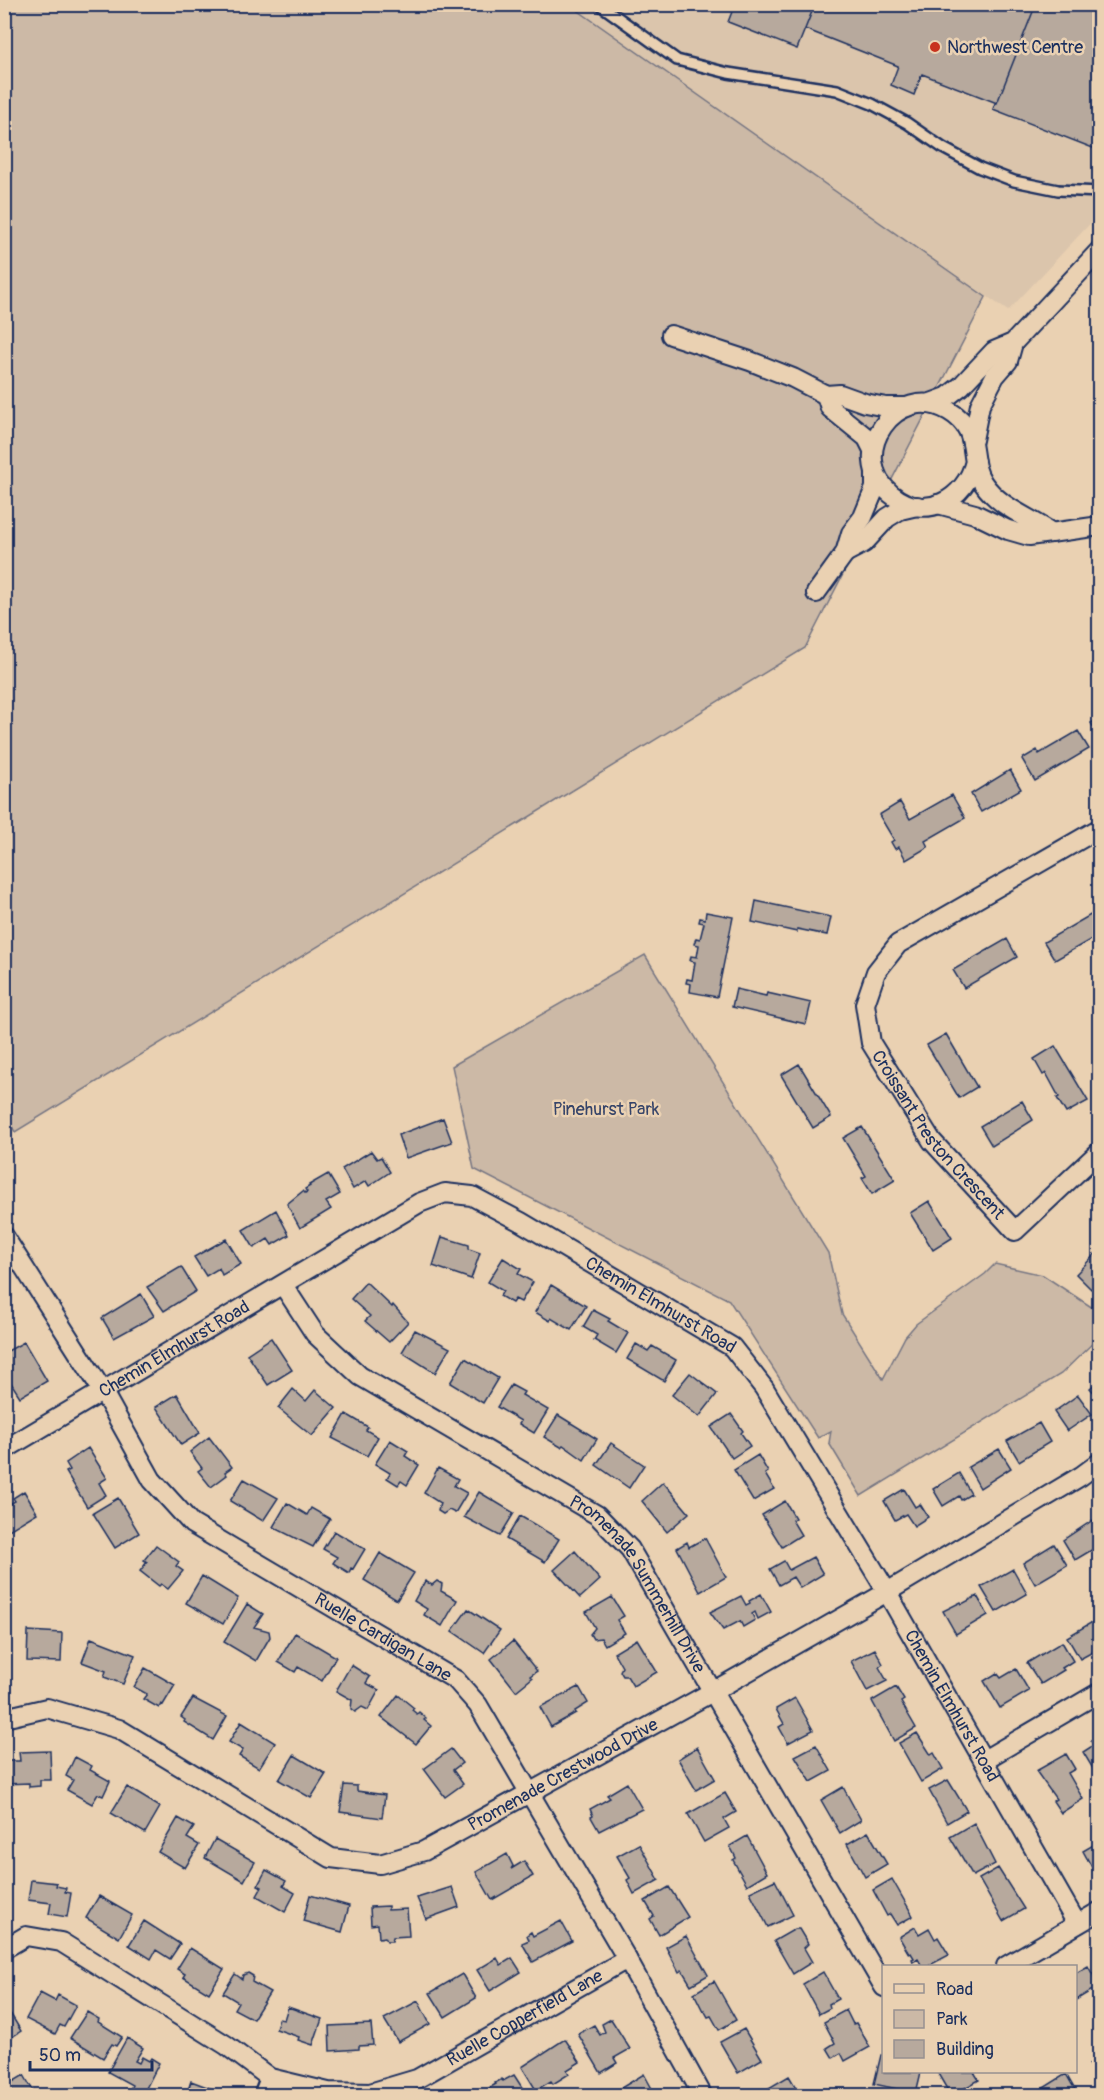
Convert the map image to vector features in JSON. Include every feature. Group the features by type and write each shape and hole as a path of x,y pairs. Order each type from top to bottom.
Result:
{"street":[{"path":"671,335 750,361 793,378 826,395 840,393 865,403 886,407 928,404 947,397 961,386 994,351 1013,343 1100,250"},
{"path":"1013,343 1008,361 995,376 980,405 973,440 975,460 982,481 999,502 1037,522 1052,533"},
{"path":"826,395 830,408 867,438 873,450"},
{"path":"928,404 947,410 956,416 973,440"},
{"path":"816,593 845,553 851,533 872,500 875,488 873,450 875,441 884,423 891,416 908,407"},
{"path":"845,553 864,543 887,518 900,510 947,501 969,480 975,460"},
{"path":"875,470 884,487 891,494 899,500 918,506"},
{"path":"938,504 975,514 1008,530 1029,536 1100,526"},
{"name":"Croissant Preston Crescent","path":"1100,828 898,944 876,972 865,1004 871,1043 932,1142 1015,1231 1100,1151"},
{"name":"Chemin Elmhurst Road","path":"4,1450 418,1203 445,1193 472,1196 521,1222 732,1347 764,1388 887,1592 1077,1924"},
{"name":"Ruelle Cardigan Lane","path":"4,1236 102,1390 152,1480 192,1524 456,1680 478,1706 627,1959 703,2096"},
{"name":"Promenade Summerhill Drive","path":"283,1285 315,1334 360,1377 597,1515 630,1550 882,1984"},
{"name":"Promenade Crestwood Drive","path":"4,1718 47,1708 119,1729 331,1858 380,1864 424,1851 712,1692 887,1592 1081,1476 1100,1462"},
{"path":"984,1760 1100,1692"},
{"path":"1008,1965 1100,1911"},
{"name":"Ruelle Copperfield Lane","path":"4,1949 26,1936 61,1942 226,2045 270,2078 328,2092 370,2093 417,2079 627,1959"},
{"path":"263,2096 270,2078"}],"lane":[{"path":"598,4 677,60 728,73 837,90 872,104 907,123 943,148 980,168 1014,181 1058,190 1100,192"}],"shaded area":[{"path":"570,5 1099,5 1099,214 1008,311"}],"green space":[{"path":"4,5 570,5 986,297 805,648 15,1132 4,1113"},
{"name":"Pinehurst Park","path":"645,955 828,1253 842,1314 883,1379 905,1337 916,1324 985,1274 995,1264 1043,1275 1099,1312 1099,1337 1061,1374 861,1496 829,1443 831,1431 818,1438 729,1300 474,1169 452,1066"}],"building":[{"path":"735,4 815,4 797,49 728,22"},
{"name":"Northwest Centre","path":"815,4 1036,4 997,103 922,74 914,95 891,85 898,66 805,29"},
{"name":"Northwest Centre","path":"1036,4 1100,4 1100,146 1098,150 993,109"},
{"path":"1100,718 1100,738 1091,723"},
{"path":"1078,731 1089,749 1035,781 1022,759 1037,750 1039,754"},
{"path":"1010,770 1021,789 981,812 971,794"},
{"path":"952,795 965,818 925,841 928,847 906,860 899,847 895,849 891,842 894,840 879,815 900,802 910,819"},
{"path":"756,901 831,917 827,935 797,929 797,932 752,922"},
{"path":"1099,910 1100,939 1097,941 1095,937 1055,960 1044,942"},
{"path":"706,912 733,917 717,997 690,992 691,984 686,983 687,979 692,980 695,962 690,961 691,956 697,957 699,945 694,944 696,938 700,939 704,923 699,922 700,918 705,919"},
{"path":"1007,939 1017,957 964,988 953,970"},
{"path":"736,989 811,1003 806,1024 732,1007"},
{"path":"946,1034 977,1087 959,1098 927,1045"},
{"path":"1055,1046 1088,1101 1066,1113 1046,1073 1043,1075 1034,1059"},
{"path":"799,1064 831,1117 813,1128 781,1075"},
{"path":"1022,1101 1033,1120 992,1146 980,1126"},
{"path":"443,1118 452,1142 406,1158 398,1135"},
{"path":"862,1127 895,1180 872,1194 862,1178 866,1176 843,1138"},
{"path":"371,1151 377,1159 381,1157 390,1172 369,1186 366,1181 353,1189 342,1169"},
{"path":"328,1174 340,1194 326,1202 331,1209 300,1228 287,1204 303,1191 307,1192 305,1189 309,1185"},
{"path":"929,1201 952,1238 933,1250 910,1213"},
{"path":"276,1210 289,1235 272,1245 268,1239 254,1248 243,1230"},
{"path":"442,1237 469,1245 469,1249 480,1253 471,1279 433,1266"},
{"path":"226,1239 241,1264 222,1275 219,1268 206,1276 194,1257"},
{"path":"1100,1249 1100,1280 1091,1289 1076,1274"},
{"path":"503,1258 521,1269 518,1274 533,1282 521,1302 515,1299 512,1303 500,1296 503,1291 488,1282"},
{"path":"181,1267 196,1291 164,1311 147,1287"},
{"path":"366,1282 392,1307 393,1305 408,1322 389,1342 365,1321 370,1316 351,1299"},
{"path":"551,1285 586,1306 571,1330 535,1312"},
{"path":"141,1294 154,1316 114,1338 102,1318"},
{"path":"593,1310 610,1319 608,1321 628,1333 616,1353 594,1340 597,1335 583,1327"},
{"path":"415,1330 450,1348 435,1373 402,1352"},
{"path":"271,1338 292,1370 268,1385 247,1354"},
{"path":"24,1342 47,1381 20,1397 4,1372 4,1353"},
{"path":"636,1344 648,1351 652,1346 676,1360 664,1381 627,1359"},
{"path":"465,1358 498,1378 483,1403 450,1383"},
{"path":"690,1373 717,1394 699,1417 672,1395"},
{"path":"1100,1380 1100,1399 1090,1388"},
{"path":"511,1385 524,1392 522,1395 548,1410 534,1433 519,1424 521,1421 497,1407"},
{"path":"293,1389 306,1401 315,1390 336,1408 312,1436 278,1408"},
{"path":"177,1394 200,1433 181,1445 156,1407"},
{"path":"1078,1395 1092,1414 1067,1431 1054,1412"},
{"path":"346,1414 368,1427 366,1430 378,1437 367,1456 332,1438"},
{"path":"731,1414 750,1446 732,1458 711,1427"},
{"path":"558,1415 597,1439 584,1460 563,1445 561,1447 544,1437"},
{"path":"1039,1423 1050,1442 1019,1461 1007,1441"},
{"path":"209,1437 232,1467 225,1472 227,1475 211,1487 198,1471 202,1468 190,1452"},
{"path":"390,1440 408,1451 405,1456 419,1465 407,1485 401,1481 398,1485 387,1478 390,1473 375,1464"},
{"path":"611,1443 644,1465 629,1488 596,1465"},
{"path":"88,1448 107,1478 99,1483 106,1495 87,1507 66,1472 70,1470 66,1463"},
{"path":"999,1449 1011,1468 980,1488 968,1467"},
{"path":"758,1455 768,1472 765,1474 774,1489 753,1501 734,1470"},
{"path":"438,1468 458,1479 454,1486 467,1493 455,1513 449,1510 443,1514 438,1511 440,1503 424,1493"},
{"path":"959,1473 971,1494 961,1500 959,1496 943,1506 933,1489"},
{"path":"244,1479 278,1498 263,1521 230,1501"},
{"path":"663,1482 689,1513 667,1532 642,1501"},
{"path":"904,1489 915,1507 920,1504 928,1517 914,1526 906,1514 895,1520 884,1501"},
{"path":"24,1491 37,1513 4,1533 4,1503 6,1506 15,1501 13,1498"},
{"path":"479,1492 514,1513 500,1536 464,1517"},
{"path":"118,1498 139,1533 115,1548 93,1513"},
{"path":"785,1501 795,1518 792,1520 801,1535 782,1547 762,1515"},
{"path":"287,1503 307,1515 311,1508 330,1519 313,1547 273,1527"},
{"path":"520,1516 559,1539 545,1562 506,1539"},
{"path":"1093,1520 1100,1530 1100,1545 1075,1560 1063,1540"},
{"path":"334,1531 365,1549 349,1573 333,1563 337,1557 323,1549"},
{"path":"705,1538 726,1577 700,1592 677,1548 687,1542 689,1547"},
{"path":"1054,1544 1067,1565 1035,1584 1023,1563"},
{"path":"156,1545 179,1562 176,1566 183,1571 168,1589 161,1584 159,1586 140,1571 147,1562 144,1560"},
{"path":"575,1551 600,1580 580,1598 554,1570"},
{"path":"380,1553 414,1573 397,1600 364,1580"},
{"path":"813,1557 823,1574 800,1588 793,1577 779,1585 770,1569 784,1561 789,1570"},
{"path":"1013,1569 1027,1594 996,1612 981,1587"},
{"path":"202,1576 238,1598 223,1624 186,1603"},
{"path":"425,1581 432,1585 437,1581 442,1584 441,1591 457,1600 442,1626 424,1615 427,1609 414,1601"},
{"path":"761,1594 771,1612 758,1619 755,1612 752,1614 755,1620 743,1627 740,1621 723,1630 710,1612 741,1596 746,1605"},
{"path":"977,1596 988,1615 956,1634 943,1611"},
{"path":"612,1597 624,1616 617,1620 625,1633 605,1645 601,1638 593,1639 590,1634 595,1628 586,1612"},
{"path":"247,1604 263,1614 254,1627 269,1631 270,1637 256,1661 224,1642"},
{"path":"468,1609 500,1630 484,1653 452,1631"},
{"path":"1099,1618 1100,1648 1080,1659 1067,1637"},
{"path":"28,1631 62,1633 61,1662 27,1661"},
{"path":"295,1633 336,1657 322,1681 298,1667 295,1672 278,1662"},
{"path":"91,1638 135,1655 123,1684 104,1677 106,1671 82,1662"},
{"path":"637,1639 657,1672 633,1686 627,1676 623,1676 620,1671 622,1667 614,1653"},
{"path":"513,1641 537,1671 516,1691 491,1659"},
{"path":"1062,1642 1073,1661 1062,1668 1064,1670 1041,1684 1027,1663"},
{"path":"875,1649 883,1664 879,1667 887,1681 867,1691 851,1661"},
{"path":"351,1665 370,1677 366,1683 379,1690 368,1710 362,1707 355,1712 351,1709 352,1700 336,1691"},
{"path":"145,1668 175,1685 159,1708 143,1699 147,1694 134,1687"},
{"path":"1016,1669 1029,1691 1000,1708 984,1681 997,1673 1001,1678"},
{"path":"579,1687 588,1703 575,1711 576,1713 551,1727 540,1707"},
{"path":"896,1687 904,1700 901,1702 916,1728 894,1741 872,1701"},
{"path":"398,1695 414,1708 412,1710 426,1718 424,1720 431,1726 416,1744 381,1717"},
{"path":"193,1698 227,1716 213,1740 184,1722 185,1720 181,1717"},
{"path":"795,1698 813,1730 788,1743 779,1727 784,1724 776,1709"},
{"path":"241,1722 275,1743 259,1768 239,1756 243,1750 229,1742"},
{"path":"917,1733 931,1755 934,1753 943,1769 921,1782 899,1743"},
{"path":"1100,1736 1100,1777 1098,1777 1083,1752 1094,1745 1091,1741"},
{"path":"816,1745 831,1771 811,1782 795,1756"},
{"path":"697,1747 715,1779 696,1790 678,1759"},
{"path":"451,1749 462,1763 453,1770 463,1784 445,1797 424,1769"},
{"path":"50,1751 51,1780 40,1780 40,1786 29,1787 29,1783 4,1784 4,1761 20,1761 19,1752"},
{"path":"1066,1754 1075,1769 1068,1773 1083,1799 1061,1813 1053,1801 1056,1799 1036,1771"},
{"path":"294,1755 326,1774 311,1798 279,1780"},
{"path":"75,1757 92,1766 90,1770 110,1781 103,1796 98,1794 92,1804 67,1790 73,1780 66,1776"},
{"path":"948,1780 967,1811 947,1823 929,1790"},
{"path":"627,1783 642,1809 599,1831 591,1817 593,1816 590,1809 610,1798 607,1795"},
{"path":"344,1785 357,1786 357,1791 385,1795 382,1818 340,1812"},
{"path":"127,1787 160,1807 145,1833 111,1813"},
{"path":"843,1787 861,1820 840,1833 821,1800"},
{"path":"725,1793 736,1812 724,1819 729,1828 704,1842 688,1814"},
{"path":"178,1818 194,1827 187,1838 199,1845 185,1868 158,1852"},
{"path":"974,1823 995,1864 973,1876 950,1837"},
{"path":"868,1832 887,1864 865,1877 847,1844"},
{"path":"747,1836 767,1873 747,1885 733,1860 736,1858 730,1846"},
{"path":"215,1839 255,1862 244,1881 205,1858"},
{"path":"1100,1841 1100,1868 1094,1871 1083,1851"},
{"path":"639,1844 659,1880 634,1894 627,1880 630,1878 617,1856"},
{"path":"507,1854 513,1866 511,1869 524,1861 533,1876 492,1900 476,1872"},
{"path":"998,1868 1024,1909 1003,1921 979,1879"},
{"path":"266,1870 286,1881 283,1886 295,1893 285,1912 257,1896 262,1887 258,1885"},
{"path":"892,1879 913,1916 897,1925 890,1914 887,1916 873,1890"},
{"path":"31,1880 57,1883 56,1886 66,1888 65,1892 71,1893 67,1917 49,1914 51,1903 28,1900"},
{"path":"775,1880 793,1915 768,1927 750,1892"},
{"path":"452,1887 459,1907 426,1919 417,1898"},
{"path":"669,1887 688,1917 659,1935 650,1919 654,1916 645,1901"},
{"path":"310,1895 349,1906 342,1932 303,1921"},
{"path":"99,1896 132,1915 119,1938 86,1918"},
{"path":"388,1906 388,1910 407,1909 409,1936 393,1937 392,1941 387,1941 385,1937 379,1938 378,1924 371,1925 370,1907"},
{"path":"144,1921 180,1944 170,1959 156,1950 151,1959 129,1945"},
{"path":"561,1921 572,1941 533,1962 522,1943 529,1940 527,1935 531,1932 533,1936"},
{"path":"915,1927 919,1934 929,1928 935,1939 938,1937 949,1955 930,1965 921,1965 918,1959 913,1962 914,1958 899,1937"},
{"path":"799,1929 808,1944 804,1948 812,1962 793,1974 774,1941"},
{"path":"686,1936 708,1975 691,1985 682,1970 679,1972 666,1947"},
{"path":"190,1948 224,1969 209,1993 183,1977 185,1974 177,1969"},
{"path":"497,1958 501,1965 512,1958 521,1972 490,1991 477,1970"},
{"path":"1088,1966 1099,1986 1077,1999 1077,1972"},
{"path":"823,1972 838,1999 829,2004 830,2008 819,2014 803,1984"},
{"path":"248,1973 253,1976 252,1982 270,1992 253,2019 234,2009 238,2002 223,1993 235,1974 242,1979 243,1975"},
{"path":"462,1974 476,1998 445,2017 430,1993"},
{"path":"714,1981 736,2020 719,2030 711,2016 708,2017 703,2011 694,1993"},
{"path":"40,1993 55,2001 58,1995 76,2005 64,2027 60,2025 55,2034 26,2019"},
{"path":"418,2001 430,2024 398,2042 384,2019"},
{"path":"288,2007 322,2019 313,2045 276,2029 279,2019 284,2020"},
{"path":"7,2008 21,2031 9,2039 6,2035 4,2036 4,2009"},
{"path":"846,2010 870,2047 845,2061 841,2053 833,2058 827,2048 835,2043 824,2022"},
{"path":"87,2012 122,2037 116,2046 112,2044 103,2058 70,2038"},
{"path":"611,2019 630,2049 614,2058 617,2063 601,2073 578,2034 594,2025 600,2035 605,2032 602,2024"},
{"path":"371,2024 373,2045 359,2046 359,2049 330,2051 329,2026"},
{"path":"744,2029 762,2059 738,2073 720,2042"},
{"path":"127,2038 143,2048 135,2061 139,2063 142,2057 149,2061 151,2058 159,2063 142,2096 130,2090 132,2085 108,2072"},
{"path":"565,2039 580,2062 567,2070 569,2074 553,2084 551,2081 536,2090 522,2067"},
{"path":"881,2055 882,2073 921,2073 916,2093 874,2084"},
{"path":"1100,2059 1100,2083 1089,2065"},
{"path":"938,2073 975,2073 979,2080 951,2096"},
{"path":"644,2074 656,2096 626,2096 621,2088"},
{"path":"1066,2074 1078,2095 1035,2096 1034,2094"},
{"path":"24,2075 36,2096 7,2096 4,2087"},
{"path":"514,2075 525,2092 520,2096 482,2096 491,2091 489,2088 495,2083"},
{"path":"789,2076 801,2096 763,2096 762,2092"},
{"path":"191,2081 215,2090 213,2096 186,2096"}],"place":[{"name":"Northwest Centre","path":"935,47"}]}
